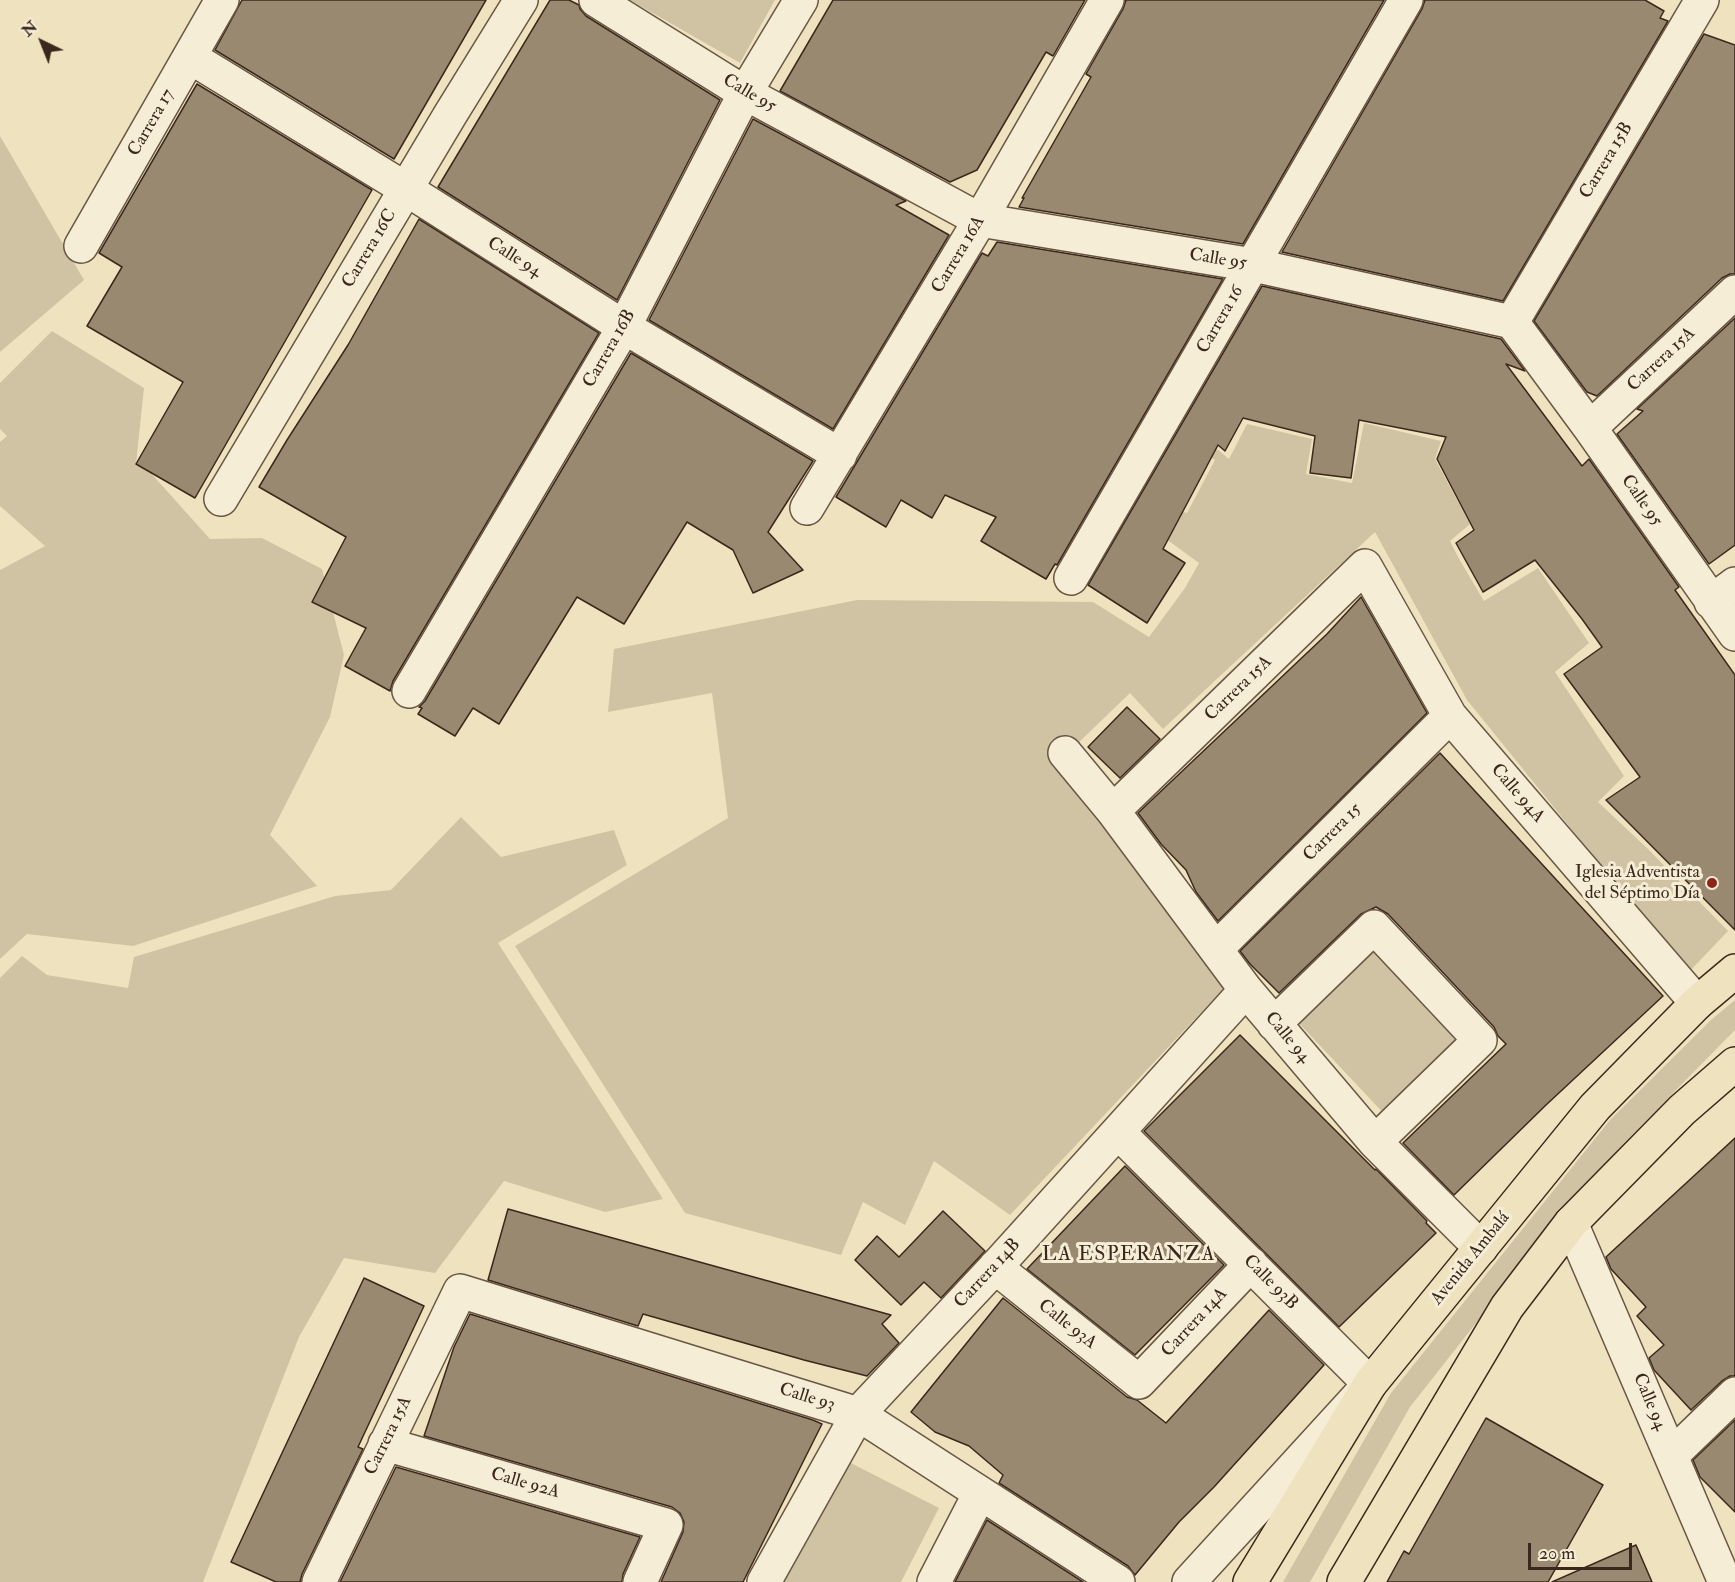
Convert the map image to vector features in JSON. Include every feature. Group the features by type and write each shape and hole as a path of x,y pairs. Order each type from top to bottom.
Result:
{"main road":[{"name":"Avenida Ambalá","path":"1250,1582 1370,1384 1594,1107 1697,1003 1735,970"},
{"path":"1344,1582 1508,1307 1571,1223 1682,1110 1735,1064"}],"street":[{"name":"Carrera 17","path":"81,246 222,0"},
{"name":"Carrera 16C","path":"221,499 521,0"},
{"name":"Calle 95","path":"596,0 745,93 980,220 1253,265 1512,322 1590,428 1723,593 1735,634"},
{"name":"Carrera 16B","path":"409,691 624,327 745,93 801,0"},
{"name":"Carrera 16A","path":"807,508 980,220 1107,0"},
{"name":"Carrera 16","path":"1071,578 1407,0"},
{"name":"Carrera 15B","path":"1512,322 1702,0"},
{"name":"Calle 94","path":"190,57 406,189 624,327 840,455"},
{"name":"Carrera 15A","path":"1590,428 1735,291"},
{"name":"Carrera 15A","path":"1113,811 1365,566"},
{"name":"Calle 94A","path":"1365,566 1450,716 1697,1003"},
{"name":"Carrera 15","path":"1216,949 1450,716"},
{"name":"Calle 94","path":"1065,753 1113,811 1246,990 1274,1024 1375,1142 1480,1248"},
{"path":"1274,1024 1374,927 1480,1040 1375,1142"},
{"name":"Carrera 14B","path":"764,1582 858,1414 995,1267 1246,990"},
{"name":"Calle 93B","path":"1118,1132 1370,1384"},
{"name":"Calle 94","path":"1571,1223 1725,1582"},
{"name":"Carrera 14A","path":"1139,1382 1251,1264"},
{"name":"Calle 93A","path":"995,1267 1139,1382"},
{"name":"Carrera 15A","path":"319,1582 460,1291"},
{"name":"Calle 93","path":"460,1291 858,1414 1118,1582"},
{"path":"1189,1582 1370,1384"},
{"path":"1672,1455 1735,1394"},
{"name":"Calle 92A","path":"385,1444 666,1525 640,1582"},
{"path":"934,1582 980,1493"}],"shaded area":[{"path":"630,0 775,0 740,63"},
{"path":"0,136 84,280 0,352"},
{"path":"52,331 144,388 136,464 149,471 210,539 262,538 322,569 344,655 330,717 270,835 317,886 133,946 27,934 0,959 0,570 45,546 0,506 0,442 7,436 0,429 0,383"},
{"path":"1364,423 1441,441 1435,459 1470,524 1450,541 1484,601 1538,568 1589,643 1555,672 1624,776 1598,802 1649,850 1728,931 1688,973 1467,700 1375,532 1163,729 1130,693 1075,746 1062,735 1048,749 1107,819 1226,986 1010,1215 934,1161 905,1225 863,1202 841,1255 685,1213 515,946 728,818 712,693 608,712 614,649 857,600 1093,602 1149,637 1185,588 1199,563 1147,525 1159,504 1187,513 1215,460 1185,439 1193,429 1229,459 1247,424 1312,439 1306,474 1352,483"},
{"path":"461,817 501,857 614,830 627,865 498,943 663,1199 605,1212 504,1181 435,1273 344,1258 299,1337 203,1582 0,1582 0,978 22,956 47,975 128,988 134,957 335,896 391,890"},
{"path":"1377,939 1472,1040 1389,1119 1294,1018"},
{"path":"1735,1000 1735,1030 1625,1142 1554,1224 1410,1407 1310,1582 1283,1582 1391,1393 1610,1120 1711,1020"},
{"path":"843,1459 939,1508 901,1582 780,1582"}],"building":[{"path":"242,0 486,0 394,159 215,50"},
{"path":"550,0 569,0 579,5 586,16 720,100 617,300 438,187"},
{"path":"833,0 1085,0 1053,56 1046,52 977,170 950,182 780,91"},
{"path":"1126,0 1384,0 1243,244 1019,207 1091,77 1086,74"},
{"path":"1425,0 1645,0 1664,11 1660,18 1668,21 1503,301 1282,252 1422,9"},
{"path":"1704,34 1735,45 1735,274 1722,278 1597,396 1587,392 1534,321"},
{"path":"197,84 372,190 195,498 136,464 183,382 87,326 122,267 99,253"},
{"path":"753,119 906,201 896,205 949,235 833,429 649,320"},
{"path":"419,219 599,333 393,681 390,691 345,666 366,628 312,602 346,537 259,487 348,345"},
{"path":"997,242 1223,279 1057,565 1055,564 1046,579 981,541 996,517 945,495 932,518 901,500 886,527 836,497 982,253 988,256"},
{"path":"1262,286 1501,339 1525,371 1506,364 1582,466 1589,459 1679,587 1675,590 1735,675 1735,930 1606,800 1640,777 1564,674 1602,647 1582,619 1535,560 1483,592 1456,543 1474,530 1437,459 1446,437 1359,420 1351,478 1310,473 1315,436 1243,418 1225,451 1218,445 1163,549 1185,563 1147,623 1088,585"},
{"path":"1735,318 1735,545 1709,564 1617,434 1643,411 1637,409"},
{"path":"631,353 813,461 768,532 803,570 753,593 733,550 687,522 624,624 577,597 499,724 473,708 455,736 418,714 422,708 419,707 425,701"},
{"path":"1361,597 1427,713 1218,921 1196,892 1186,870 1161,844 1138,813 1327,634"},
{"path":"1127,707 1160,739 1120,778 1088,747"},
{"path":"1440,753 1663,996 1454,1195 1403,1143 1506,1044 1498,1036 1494,1027 1388,914 1376,907 1361,914 1279,993 1240,951"},
{"path":"1240,1035 1376,1169 1436,1233 1339,1327 1144,1131"},
{"path":"1735,1138 1735,1376 1722,1381 1691,1410 1654,1370 1649,1358 1664,1345 1637,1316 1646,1307 1611,1269 1606,1257"},
{"path":"1125,1166 1224,1265 1135,1355 1027,1269"},
{"path":"508,1209 891,1315 882,1324 899,1343 867,1376 643,1314 638,1326 488,1280"},
{"path":"943,1211 985,1251 941,1298 924,1282 901,1305 855,1260 877,1236 899,1257"},
{"path":"364,1278 424,1306 358,1447 363,1449 300,1582 276,1582 231,1562"},
{"path":"1003,1298 1127,1397 1137,1400 1166,1423 1269,1310 1324,1365 1214,1487 1179,1522 1135,1575 1128,1566 999,1483 1003,1475 969,1446 935,1432 911,1412"},
{"path":"470,1314 822,1424 743,1582 661,1582 683,1532 684,1522 680,1513 672,1507 424,1436 454,1347"},
{"path":"1486,1418 1603,1485 1548,1582 1387,1582 1404,1551 1409,1554"},
{"path":"1735,1420 1735,1512 1700,1477 1693,1460"},
{"path":"396,1467 640,1537 623,1574 622,1582 340,1582"},
{"path":"987,1520 1083,1582 955,1582"},
{"path":"1636,1545 1652,1582 1552,1582"}],"place":[{"name":"Iglesia Adventista del Séptimo Día","path":"1712,883"}],"district":[{"name":"LA ESPERANZA","path":"1129,1256"}]}
